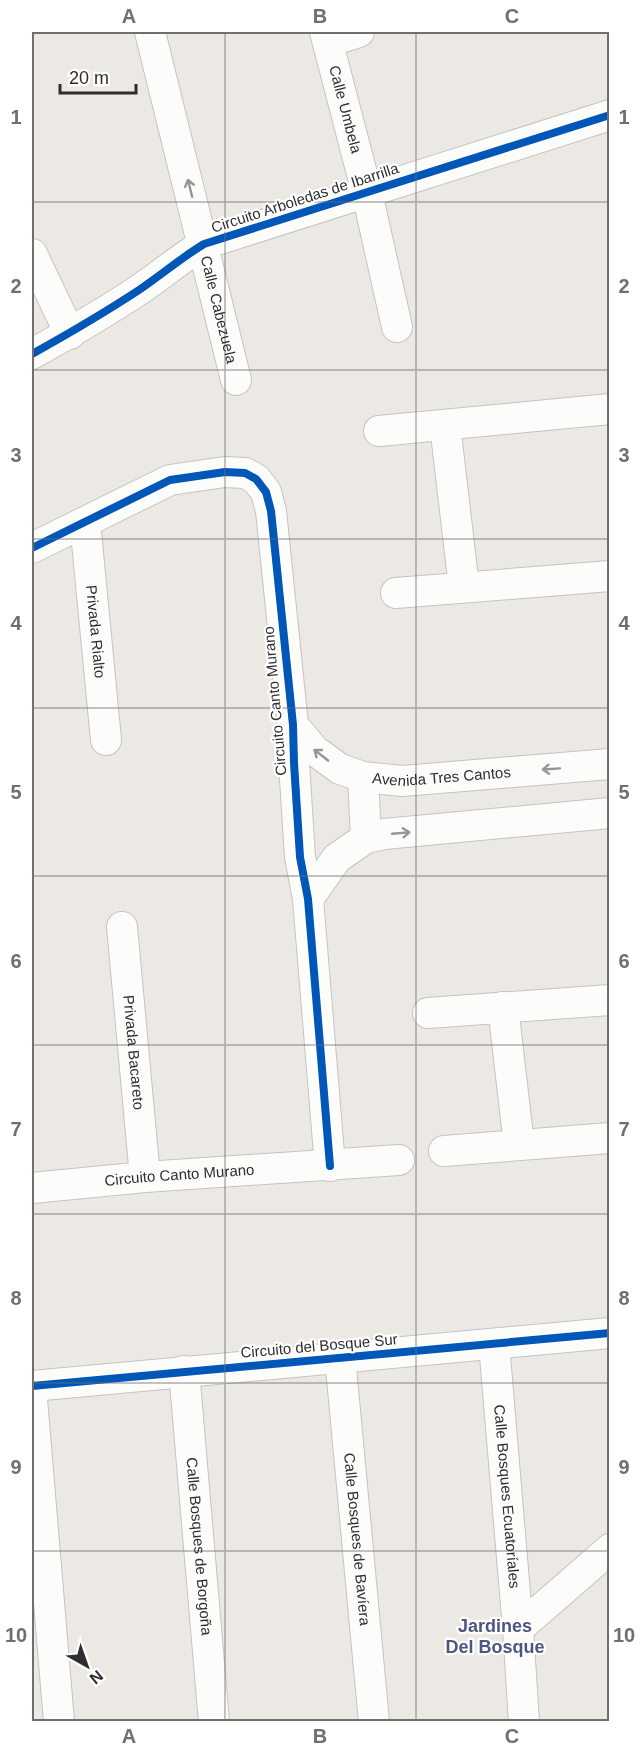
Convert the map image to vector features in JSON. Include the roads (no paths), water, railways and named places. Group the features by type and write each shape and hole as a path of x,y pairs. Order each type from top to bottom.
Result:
{"street":[{"name":"Calle Cabezuela","path":"150,32 236,380"},
{"path":"327,37 359,32"},
{"name":"Calle Umbela","path":"327,37 367,193 397,327"},
{"name":"Circuito Arboledas de Ibarrilla","path":"32,354 70,334 204,244 609,115"},
{"path":"32,254 70,334"},
{"path":"379,431 609,409"},
{"path":"445,425 464,587"},
{"name":"Circuito Canto Murano","path":"32,548 170,480 225,472 244,473 256,479 266,492 271,511 293,725 300,857 308,899 330,1166"},
{"name":"Privada Rialto","path":"85,522 106,740"},
{"path":"396,593 609,576"},
{"name":"Avenida Tres Cantos","path":"293,725 314,750 340,769 363,777 402,780 609,764"},
{"path":"363,777 366,838"},
{"path":"308,899 337,858 366,838 384,834 609,813"},
{"name":"Privada Bacareto","path":"122,927 146,1177"},
{"path":"428,1013 609,1000"},
{"path":"503,1007 519,1145"},
{"path":"444,1151 609,1138"},
{"name":"Circuito Canto Murano","path":"32,1188 146,1177 399,1160"},
{"name":"Circuito del Bosque Sur","path":"32,1386 609,1333"},
{"name":"Calle Bosques Ecuatoríales","path":"494,1344 524,1722"},
{"name":"Calle Bosques de Bavíera","path":"339,1357 374,1722"},
{"name":"Calle Bosques de Borgoña","path":"184,1371 214,1722"},
{"path":"32,1399 59,1722"},
{"path":"518,1629 609,1549"}],"district":[{"name":"Jardines Del Bosque","path":"495,1636"}]}
